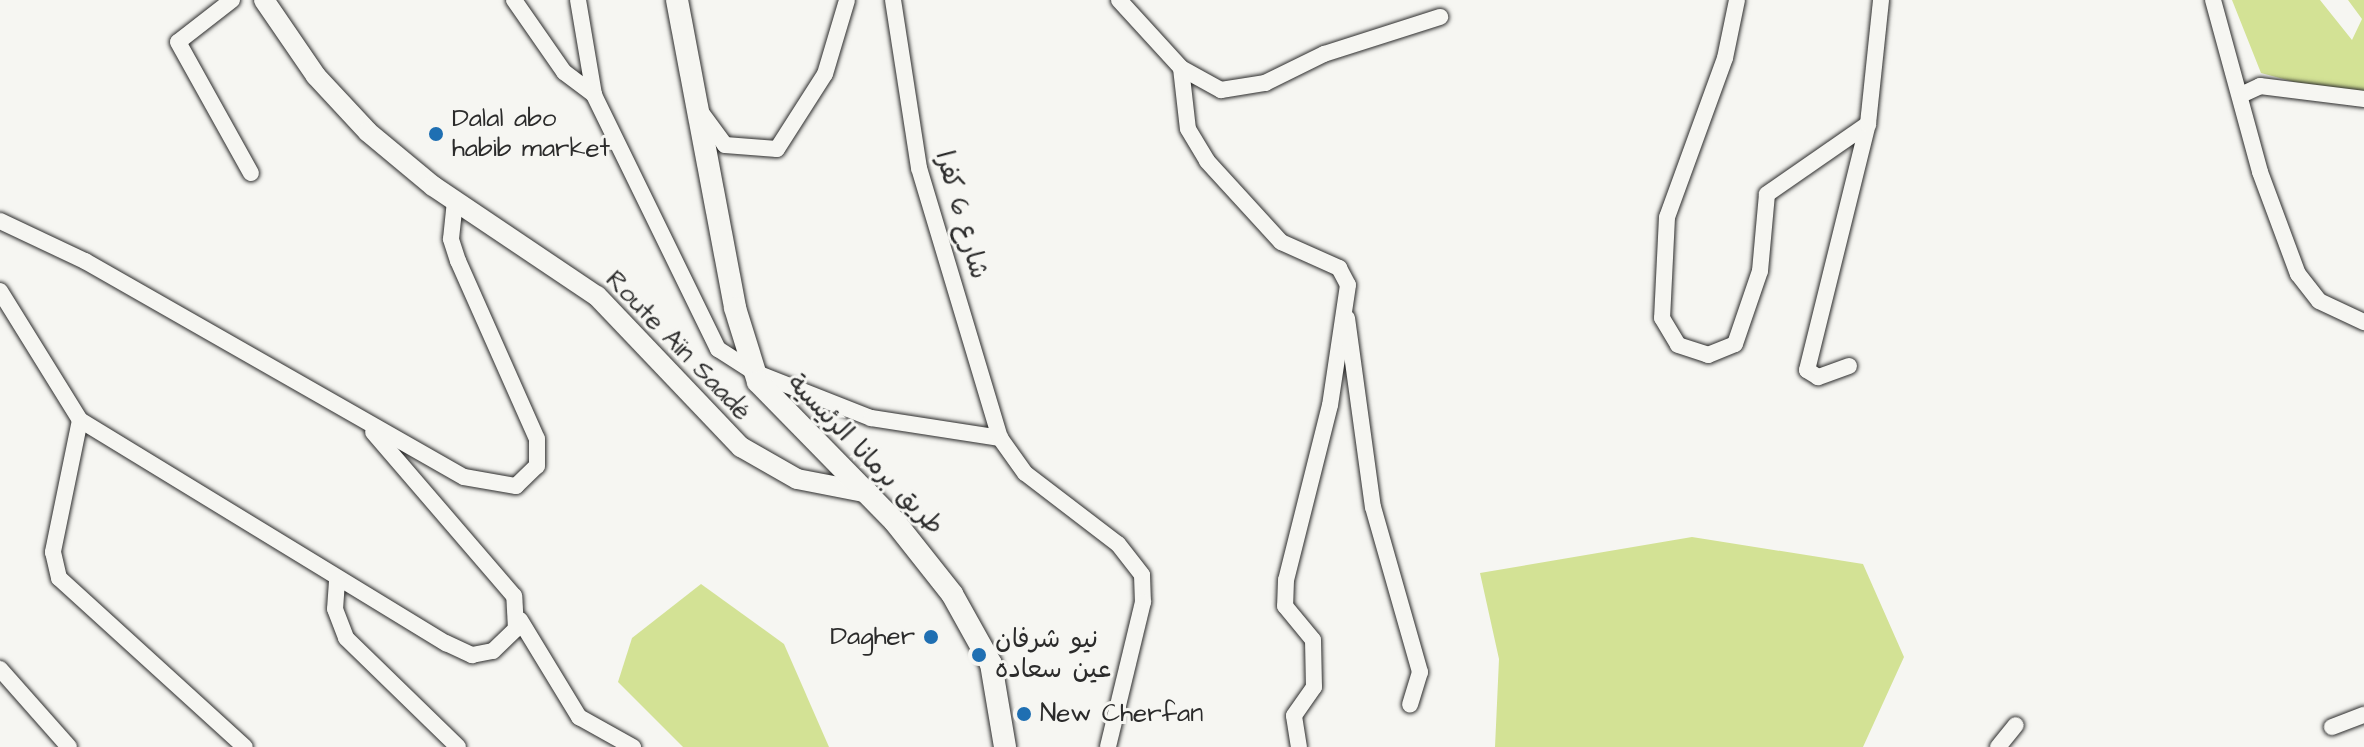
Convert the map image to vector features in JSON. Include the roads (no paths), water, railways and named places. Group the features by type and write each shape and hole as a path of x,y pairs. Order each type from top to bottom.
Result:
{"main road":[{"name":"طريق برمانا الرئيسية","path":"677,0 754,372 774,403 869,493 973,626 1001,695 1005,747"}],"street":[{"path":"232,0 178,42 251,173"},
{"name":"Route Aïn Saadé","path":"264,0 340,105 455,201 597,296 741,447 797,479 869,493"},
{"path":"514,0 564,72 594,95"},
{"path":"578,0 594,95 702,326 729,359 754,372 871,418 1000,438"},
{"path":"699,110 725,145 777,149 825,74 847,0"},
{"name":"شارع 6 كفرا","path":"893,0 919,168 1000,438 1025,473 1118,544 1142,575 1143,602 1108,747"},
{"path":"1119,0 1181,68 1221,90 1240,89 1440,17"},
{"path":"1737,0 1725,58 1667,217 1662,318 1678,345 1708,355 1735,344 1760,271 1767,194 1868,124"},
{"path":"1849,366 1818,377 1807,370 1868,124 1881,0"},
{"path":"2213,0 2298,274 2319,301 2364,322"},
{"path":"1181,68 1194,142 1281,242 1339,268 1348,285 1330,405 1286,580 1285,606 1313,640 1314,687 1294,716 1299,747"},
{"path":"2241,95 2260,86 2364,99"},
{"path":"0,221 85,261 360,418 486,485 524,483 537,466 537,439 451,239 455,201"},
{"path":"0,291 80,420 337,581 472,655 503,644 520,620"},
{"path":"1344,309 1385,567 1420,672 1410,705"},
{"path":"360,418 503,581 520,620 579,717 633,747"},
{"path":"80,420 53,552 59,578 245,747"},
{"path":"337,581 335,609 346,638 458,747"},
{"path":"0,669 69,747"},
{"path":"2332,727 2364,715"},
{"path":"1998,747 2016,725"}],"place":[{"name":"Dalal abo habib market","path":"436,134"},
{"name":"Dagher","path":"931,637"},
{"name":"نيو شرفان عين سعاده","path":"979,655"},
{"name":"New Cherfan","path":"1024,714"}]}
